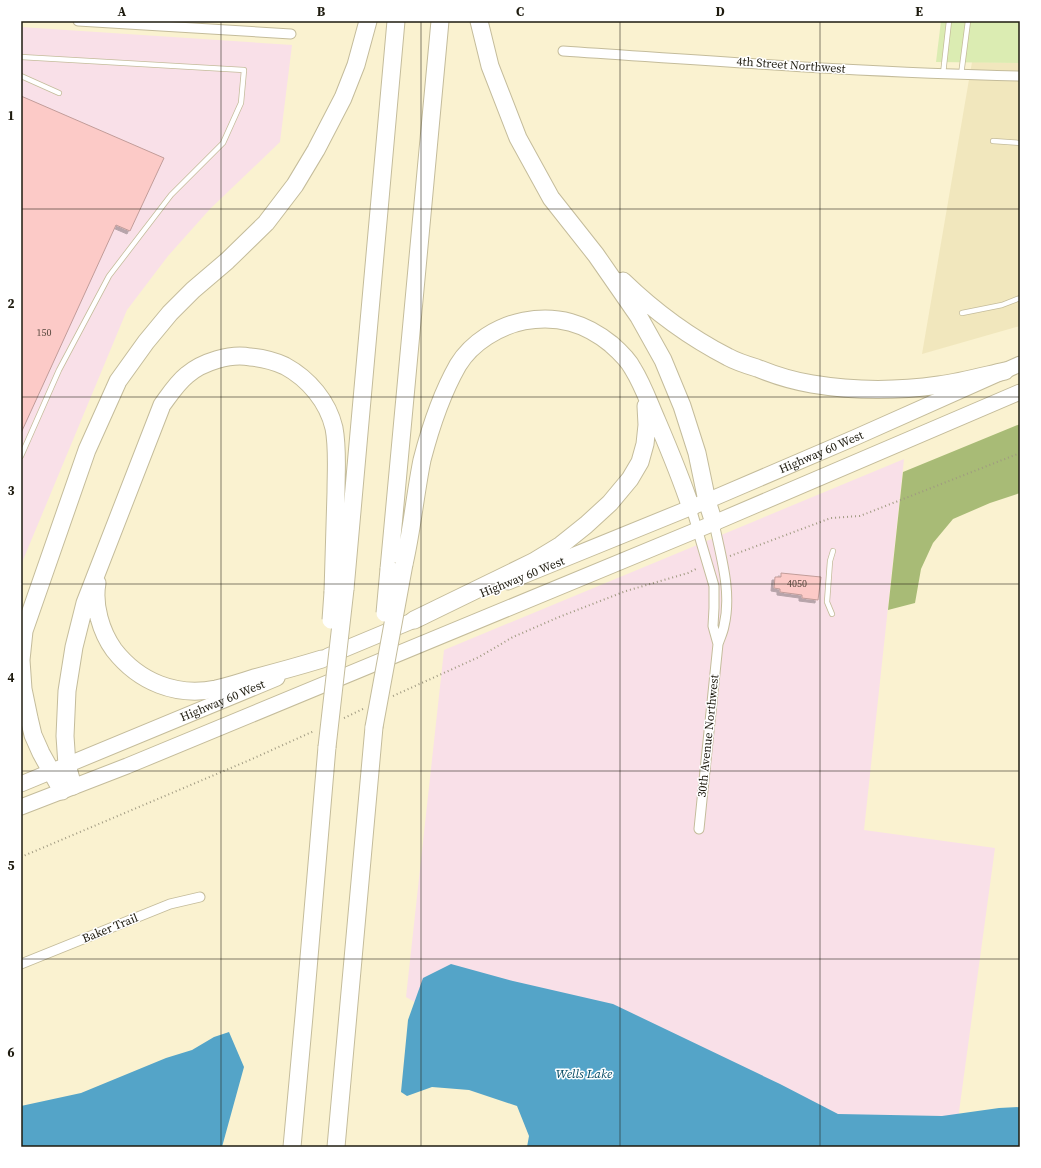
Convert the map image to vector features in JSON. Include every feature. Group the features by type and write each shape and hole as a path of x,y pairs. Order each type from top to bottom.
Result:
{"highway":[{"path":"68,789 51,772 33,735 23,689 21,660 24,631 87,450 118,381 146,342 170,313 193,290 266,223 295,185 316,150 343,98 356,65 368,21"},
{"path":"292,1147 305,1008 339,590 396,21"},
{"path":"336,1147 374,727 397,567 440,21"},
{"path":"479,21 490,66 518,138 551,198 596,255 639,317 663,360 682,406 697,453 707,501 714,524"},
{"path":"596,255 638,296 688,335 729,358 776,376 811,384 842,388 883,390 940,385 1005,371"},
{"path":"397,567 409,544 422,460 434,421 448,384 459,363 474,346 492,333 513,323 536,319 559,319 581,325 600,335 618,350 633,367 643,388 662,432 691,508"},
{"path":"68,789 65,736 67,691 74,647 85,604 162,405 174,388 188,374 206,364 225,358 245,356 265,359 284,366 301,376 316,391 326,408 334,427 336,448 336,520 339,590"},
{"path":"414,620 533,562 561,545 610,503 630,479 640,462 645,444 647,419 643,388"},
{"path":"102,562 97,587 96,603 101,624 109,642 122,659 138,673 156,684 176,690 196,691 216,689 322,659"}],"main road":[{"name":"Highway 60 West","path":"21,784 414,620 691,508 854,438 1020,364"},
{"name":"Highway 60 West","path":"21,807 127,766 714,524 1020,392"}],"street":[{"path":"78,21 291,34"},
{"name":"4th Street Northwest","path":"563,51 961,75 1020,76"},
{"name":"30th Avenue Northwest","path":"691,508 714,586 713,626 718,644"},
{"name":"30th Avenue Northwest","path":"699,829 718,644 724,627 727,607 726,586 722,560 714,524"},
{"name":"Baker Trail","path":"21,964 170,904 200,897"}],"lane":[{"path":"943,74 949,21"},
{"path":"961,75 968,21"},
{"path":"21,57 244,70 241,103 223,143 171,196 109,276 59,370 21,456"},
{"path":"21,76 59,93"},
{"path":"993,141 1020,143"},
{"path":"962,313 1002,305 1020,298"},
{"path":"832,614 827,602 830,561 833,551"}],"path":[{"path":"722,560 831,518 860,516 1020,453"},
{"path":"386,699 478,657 513,637 559,617 626,591 688,573 708,564"},
{"path":"344,718 365,708"},
{"path":"21,857 316,731"}],"shaded area":[{"path":"21,27 292,45 280,142 210,209 168,256 127,310 21,565"},
{"path":"972,62 1020,63 1020,326 922,354"},
{"path":"904,459 864,830 995,848 955,1141 597,1107 406,997 444,650"}],"green space":[{"path":"941,21 1020,21 1020,63 936,62"},
{"path":"1020,424 1020,493 990,503 953,519 933,543 921,569 915,603 888,610 903,472"}],"water":[{"name":"Wells Lake","path":"451,964 513,981 613,1004 780,1084 838,1114 942,1116 999,1108 1020,1107 1020,1147 527,1147 529,1136 517,1106 469,1090 432,1087 407,1096 401,1092 408,1020 423,978"},
{"path":"229,1032 244,1067 222,1147 21,1147 21,1106 81,1093 166,1058 192,1050 214,1037"}],"building":[{"path":"21,96 164,158 130,231 116,225 21,433"},
{"path":"781,573 821,577 818,600 802,598 802,595 780,592 780,589 774,588 775,577 781,577"}]}
